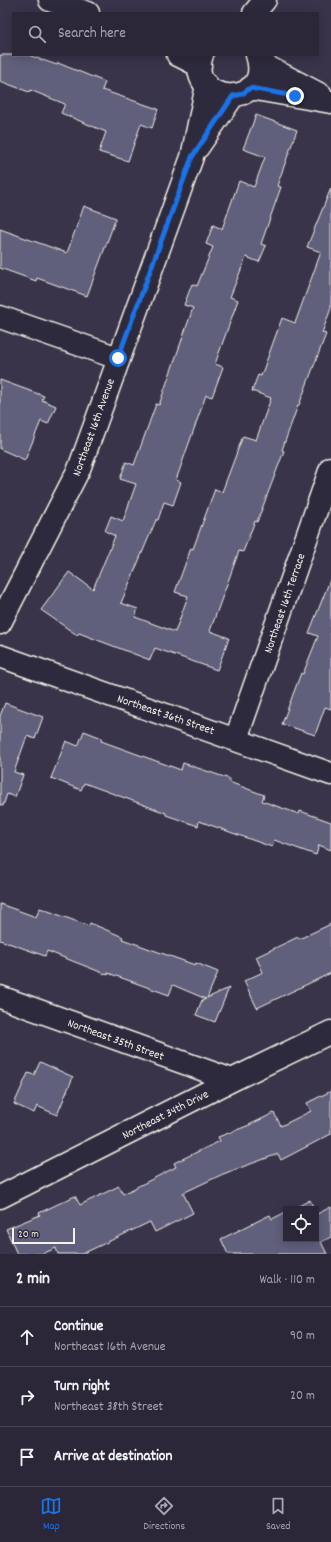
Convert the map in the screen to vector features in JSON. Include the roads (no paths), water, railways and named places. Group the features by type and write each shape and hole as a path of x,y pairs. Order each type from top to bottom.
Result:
{"street":[{"path":"50,0 85,12"},
{"path":"255,12 265,0"},
{"path":"270,12 274,0"},
{"path":"180,56 203,69 214,92 223,95 241,92 331,101"},
{"path":"259,59 331,101"},
{"name":"Northeast 16th Avenue","path":"192,157 241,92 256,81 259,72 259,59"},
{"name":"Northeast 16th Avenue","path":"0,622 79,469 192,157 203,69"},
{"path":"0,317 118,358"},
{"name":"Northeast 16th Terrace","path":"236,739 331,468"},
{"name":"Northeast 36th Street","path":"0,656 331,774"},
{"name":"Northeast 35th Street","path":"0,997 232,1080"},
{"name":"Northeast 34th Drive","path":"0,1197 232,1080 331,1032"}]}
